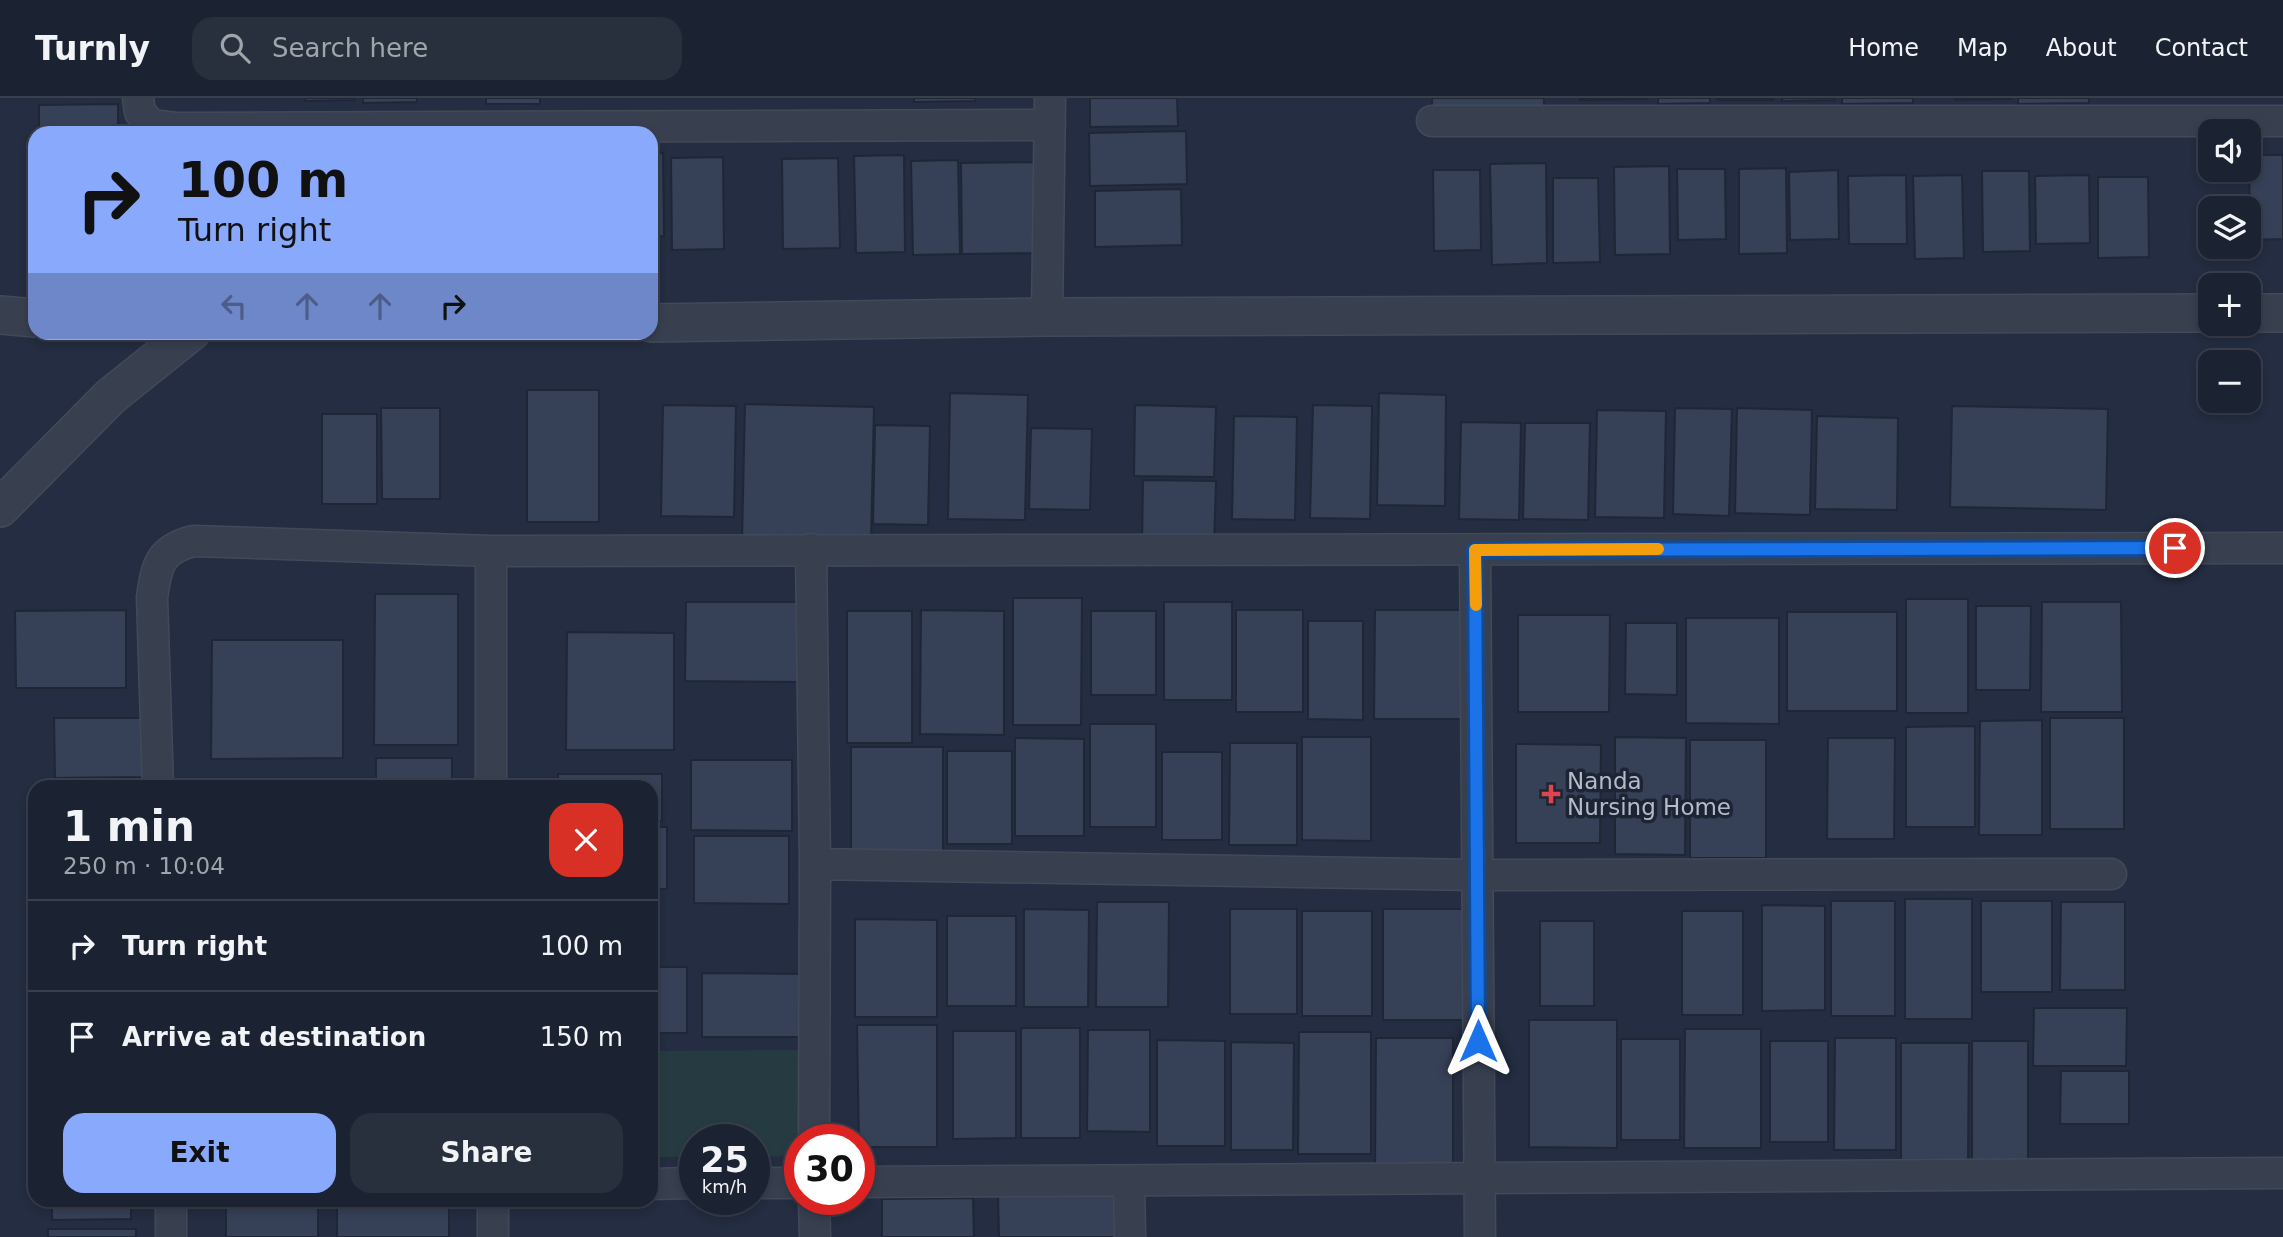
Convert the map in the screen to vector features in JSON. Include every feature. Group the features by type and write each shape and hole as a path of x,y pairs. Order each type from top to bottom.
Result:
{"street":[{"path":"138,98 140,112 151,125 159,126"},
{"path":"1432,121 1552,109 2283,121"},
{"path":"285,126 1050,112 1047,317"},
{"path":"658,323 1047,317 2198,313"},
{"path":"2261,313 2283,313"},
{"path":"0,315 28,317"},
{"path":"0,508 111,396 181,340"},
{"path":"158,780 152,597 156,572 163,556 175,546 193,541 491,551 2283,548"},
{"path":"811,549 816,864 814,1124"},
{"path":"1475,550 1480,1237"},
{"path":"491,551 491,780"},
{"path":"816,864 1477,875 2111,874"},
{"path":"875,1182 2283,1173"},
{"path":"1129,1181 1130,1237"},
{"path":"658,1184 679,1183"},
{"path":"171,1207 171,1237"},
{"path":"493,1207 494,1237"},
{"path":"814,1215 815,1237"}],"green space":[{"path":"800,1050 800,1124 784,1124 784,1156 770,1157 770,1124 679,1124 679,1157 658,1157 658,1051"}],"building":[{"path":"305,98 355,98 355,100 305,101"},
{"path":"363,98 417,98 417,102 363,103"},
{"path":"486,98 540,98 540,104 486,104"},
{"path":"914,98 975,98 975,101 914,102"},
{"path":"1090,98 1177,98 1178,126 1090,127"},
{"path":"1432,98 1544,98 1544,113 1432,115"},
{"path":"1647,98 1647,99 1580,100"},
{"path":"1658,98 1710,98 1710,103 1658,104"},
{"path":"1774,98 1774,100 1717,100"},
{"path":"1782,98 1835,98 1835,100 1782,101"},
{"path":"1842,98 1913,98 1913,103 1842,104"},
{"path":"2012,98 2012,99 1955,100"},
{"path":"2018,98 2089,98 2089,103 2018,104"},
{"path":"118,104 118,126 39,126 39,105"},
{"path":"1186,131 1187,184 1090,186 1089,133"},
{"path":"658,153 663,153 664,236 658,236"},
{"path":"904,155 905,252 856,253 854,156"},
{"path":"2261,155 2283,155 2283,239 2261,240 2261,196 2249,196 2249,182 2261,182"},
{"path":"723,157 724,249 672,250 671,158"},
{"path":"838,158 840,248 783,249 782,159"},
{"path":"958,160 960,254 913,255 911,161"},
{"path":"1038,162 1039,253 962,254 961,163"},
{"path":"1546,163 1547,263 1492,265 1490,164"},
{"path":"1669,166 1670,254 1615,255 1614,167"},
{"path":"1786,168 1787,253 1739,254 1739,169"},
{"path":"1677,169 1725,169 1726,239 1678,240"},
{"path":"1433,170 1480,170 1481,250 1434,251"},
{"path":"1838,170 1839,239 1790,240 1789,172"},
{"path":"1982,171 2029,171 2030,251 1983,252"},
{"path":"1906,175 1907,244 1849,244 1848,176"},
{"path":"1962,175 1964,258 1915,259 1913,176"},
{"path":"2089,175 2090,243 2036,244 2035,176"},
{"path":"2098,177 2148,177 2149,257 2098,258"},
{"path":"1553,178 1598,178 1600,262 1553,263"},
{"path":"1181,189 1182,245 1095,247 1095,191"},
{"path":"527,390 599,390 599,522 527,522"},
{"path":"950,393 1028,395 1025,520 948,519"},
{"path":"1379,393 1446,395 1445,506 1377,505"},
{"path":"745,404 874,407 871,543 742,541"},
{"path":"663,405 736,406 734,517 661,516"},
{"path":"1135,405 1216,407 1214,477 1134,476"},
{"path":"1313,405 1372,406 1370,519 1310,518"},
{"path":"1952,406 2108,409 2106,510 1950,507"},
{"path":"381,408 440,408 440,499 382,499"},
{"path":"1675,408 1732,409 1729,516 1673,514"},
{"path":"1737,408 1812,410 1810,515 1735,513"},
{"path":"1597,410 1666,411 1664,518 1595,517"},
{"path":"322,414 377,414 377,504 322,504"},
{"path":"1234,416 1297,417 1295,520 1232,519"},
{"path":"1817,416 1898,418 1897,510 1815,509"},
{"path":"1461,422 1521,423 1519,520 1459,519"},
{"path":"1525,423 1590,423 1588,520 1523,519"},
{"path":"875,425 930,426 928,525 873,524"},
{"path":"1031,428 1092,429 1090,510 1029,509"},
{"path":"1143,480 1216,481 1214,546 1142,545"},
{"path":"375,594 458,594 458,745 374,745"},
{"path":"1013,598 1082,598 1081,725 1013,725"},
{"path":"1906,599 1968,599 1968,713 1906,713"},
{"path":"686,602 807,602 806,682 685,681"},
{"path":"1164,602 1232,602 1232,700 1164,700"},
{"path":"2042,602 2121,602 2122,712 2041,712"},
{"path":"1976,606 2031,606 2030,690 1976,690"},
{"path":"126,610 126,688 16,688 15,611"},
{"path":"921,610 1004,611 1004,735 920,734"},
{"path":"1236,610 1303,610 1303,712 1236,712"},
{"path":"1375,610 1464,610 1464,719 1374,719"},
{"path":"847,611 912,611 912,743 847,743"},
{"path":"1091,611 1156,611 1156,695 1091,695"},
{"path":"1787,612 1897,612 1897,711 1787,711"},
{"path":"1518,615 1610,615 1609,712 1518,712"},
{"path":"1686,618 1779,618 1779,724 1686,723"},
{"path":"1308,621 1363,621 1363,720 1308,719"},
{"path":"1626,623 1677,623 1677,695 1625,694"},
{"path":"567,632 674,633 674,750 566,750"},
{"path":"212,640 343,640 343,758 211,759"},
{"path":"54,718 143,718 143,777 55,778"},
{"path":"2050,718 2124,718 2124,829 2050,829"},
{"path":"2042,720 2042,835 1979,835 1980,721"},
{"path":"1090,724 1156,724 1156,827 1090,827"},
{"path":"1975,726 1975,827 1906,827 1906,727"},
{"path":"1302,737 1371,737 1371,841 1302,840"},
{"path":"1615,737 1686,738 1685,855 1615,854"},
{"path":"1015,738 1084,739 1084,836 1015,836"},
{"path":"1828,738 1895,738 1894,839 1827,839"},
{"path":"1690,740 1766,740 1766,858 1690,858"},
{"path":"1230,743 1297,743 1297,845 1229,845"},
{"path":"1516,744 1601,745 1600,843 1516,843"},
{"path":"851,747 943,747 943,862 851,862"},
{"path":"947,751 1012,751 1012,844 947,844"},
{"path":"1162,752 1222,752 1222,840 1162,840"},
{"path":"376,758 452,758 452,780 376,780"},
{"path":"691,760 792,760 792,831 691,830"},
{"path":"558,774 662,774 662,821 658,821 658,780 558,780"},
{"path":"658,827 667,827 667,889 658,889"},
{"path":"694,836 789,836 789,904 694,903"},
{"path":"1905,899 1972,899 1972,1019 1905,1019"},
{"path":"1831,901 1895,901 1895,1016 1831,1016"},
{"path":"1981,901 2052,901 2052,992 1981,992"},
{"path":"1097,902 1169,902 1168,1007 1096,1007"},
{"path":"2061,902 2125,902 2125,990 2060,990"},
{"path":"1762,905 1825,906 1825,1010 1762,1011"},
{"path":"1024,909 1089,910 1088,1007 1024,1007"},
{"path":"1230,909 1297,909 1297,1014 1230,1014"},
{"path":"1383,909 1463,909 1463,1020 1383,1020"},
{"path":"1302,911 1372,911 1372,1016 1302,1016"},
{"path":"1682,911 1743,911 1743,1015 1682,1015"},
{"path":"947,916 1016,916 1016,1006 947,1006"},
{"path":"855,919 937,920 937,1017 855,1017"},
{"path":"1540,921 1594,921 1594,1006 1540,1006"},
{"path":"658,967 687,967 687,1033 658,1033"},
{"path":"702,973 803,974 802,1037 702,1037"},
{"path":"2034,1008 2127,1008 2126,1066 2033,1066"},
{"path":"1529,1020 1617,1020 1617,1148 1529,1147"},
{"path":"857,1025 937,1025 937,1147 875,1147 875,1124 859,1124"},
{"path":"1021,1028 1080,1028 1080,1138 1021,1138"},
{"path":"1685,1029 1761,1029 1761,1148 1684,1148"},
{"path":"1088,1030 1150,1030 1150,1132 1087,1131"},
{"path":"953,1031 1016,1031 1016,1138 953,1139"},
{"path":"1299,1032 1371,1032 1371,1154 1298,1154"},
{"path":"1376,1038 1453,1038 1453,1166 1375,1166"},
{"path":"1835,1038 1896,1038 1896,1150 1834,1150"},
{"path":"1621,1039 1680,1039 1680,1140 1621,1140"},
{"path":"1157,1040 1225,1041 1225,1146 1157,1146"},
{"path":"1770,1041 1828,1041 1828,1142 1770,1142"},
{"path":"1972,1041 2028,1041 2028,1164 1972,1164"},
{"path":"1231,1042 1294,1043 1293,1150 1231,1150"},
{"path":"1901,1043 1969,1043 1968,1160 1901,1160"},
{"path":"2061,1071 2129,1071 2129,1124 2060,1124"},
{"path":"1128,1192 1129,1237 999,1237 998,1195"},
{"path":"973,1198 974,1237 882,1237 882,1199"},
{"path":"52,1207 131,1207 131,1219 52,1220"},
{"path":"226,1207 318,1207 318,1237 226,1237"},
{"path":"337,1207 449,1207 449,1237 337,1237"},
{"path":"48,1229 136,1229 136,1237 48,1237"}],"slow traffic":[{"path":"1476,605 1475,550 1658,549"}],"place":[{"name":"Nanda Nursing Home","path":"1551,794"}],"route":[{"path":"1478,1041 1475,550 2175,548"}]}
